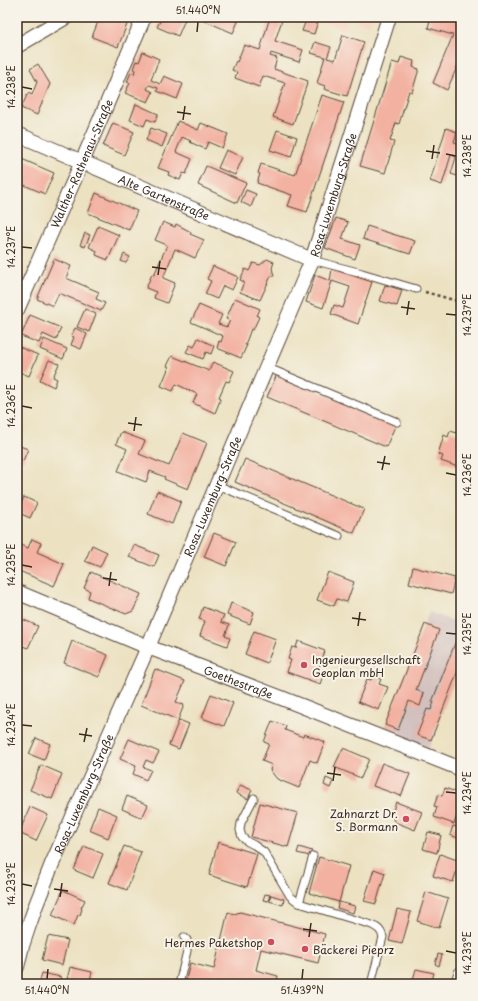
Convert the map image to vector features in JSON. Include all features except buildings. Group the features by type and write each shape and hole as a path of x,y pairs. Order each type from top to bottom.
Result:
{"street":[{"path":"17,46 66,17"},
{"name":"Walther-Rathenau-Straße","path":"17,310 144,17"},
{"name":"Rosa-Luxemburg-Straße","path":"17,968 28,928 52,864 148,647 312,260 389,17"},
{"name":"Alte Gartenstraße","path":"17,134 312,260"},
{"name":"Goethestraße","path":"17,592 148,647 461,769"},
{"path":"458,984 461,974"}],"lane":[{"path":"312,260 416,289"},
{"path":"266,367 397,422"},
{"path":"217,485 339,536"},
{"path":"254,798 241,823 240,830 242,837 264,852 290,896 299,903 372,925 379,928 382,932 383,937 371,984"},
{"path":"299,903 313,856"},
{"path":"179,984 187,951 187,940 184,937"}],"path":[{"path":"416,289 461,302"}],"shaded area":[{"path":"305,17 372,17 369,25 348,18 345,29"},
{"path":"429,612 461,624 461,663 426,755 381,737"}],"place":[{"name":"Ingenieurgesellschaft Geoplan mbH","path":"304,665"},
{"name":"Zahnarzt Dr. S. Bormann","path":"406,819"},
{"name":"Hermes Paketshop","path":"271,942"},
{"name":"Bäckerei Pieprz","path":"305,949"}]}
